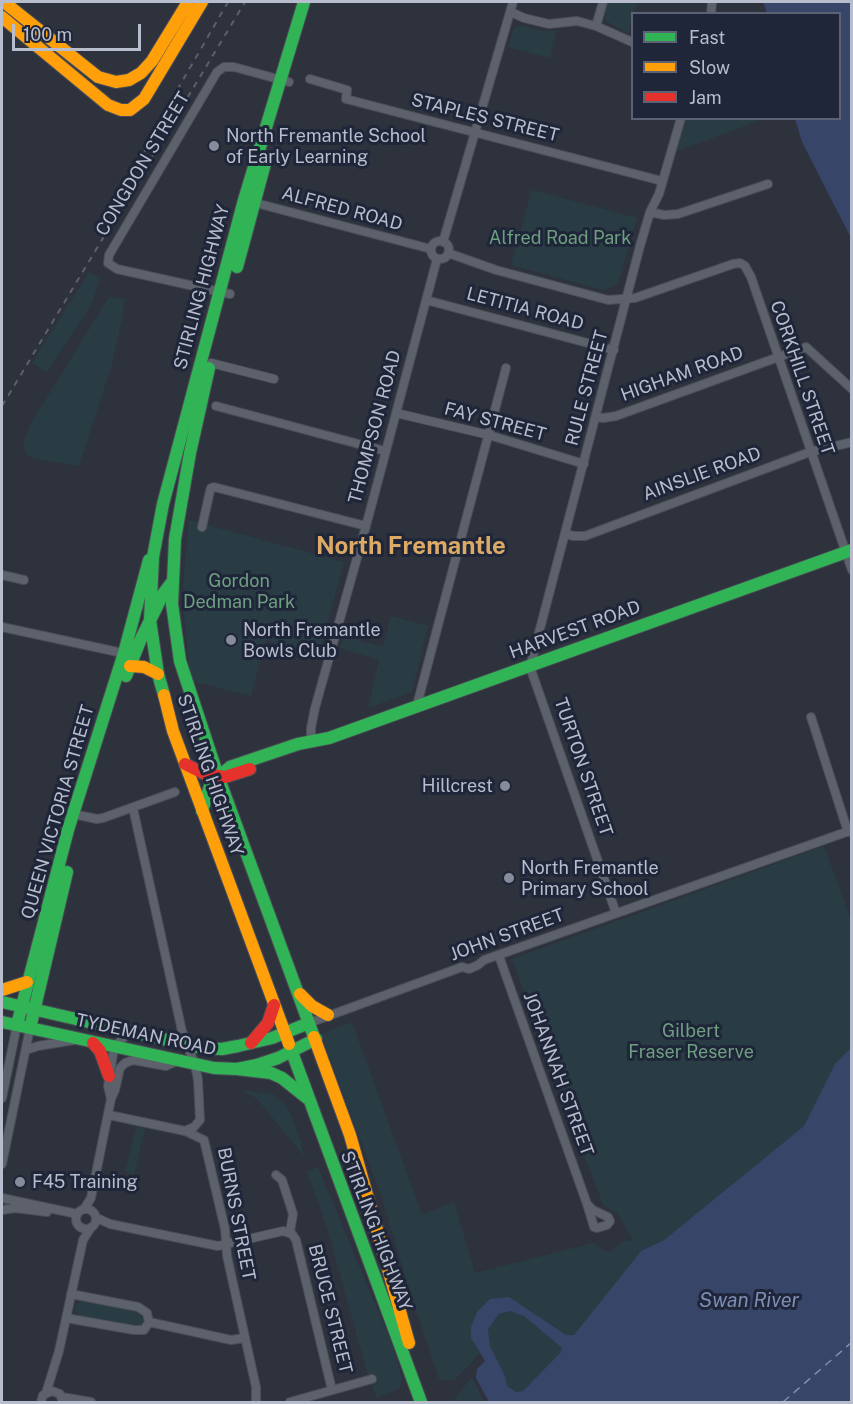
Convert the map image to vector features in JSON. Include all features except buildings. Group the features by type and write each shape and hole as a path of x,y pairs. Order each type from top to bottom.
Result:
{"main road":[{"path":"4,2 98,76 110,81 136,77 152,61 188,2"},
{"path":"2,17 108,105 121,110 130,110 144,99 202,2"},
{"name":"STIRLING HIGHWAY","path":"285,81 304,2"},
{"name":"STIRLING HIGHWAY","path":"313,2 285,81 249,201 163,504 151,576 150,620 158,674 184,764 307,1098 418,1381 430,1402"},
{"name":"STIRLING HIGHWAY","path":"225,292 181,499 172,582 175,630 180,661 218,776 350,1135 378,1226 418,1381 421,1402"},
{"name":"QUEEN VICTORIA STREET","path":"16,1025 77,815 129,658 135,608 156,538"},
{"name":"HARVEST ROAD","path":"184,764 205,774 225,777 235,775 303,750 311,743 530,667 848,551"},
{"name":"QUEEN VICTORIA STREET","path":"129,658 163,594 172,582"},
{"path":"129,658 158,674"},
{"path":"202,811 209,788 218,776"},
{"name":"QUEEN VICTORIA STREET","path":"30,1028 77,815"},
{"path":"2,990 27,982"},
{"path":"298,992 312,1006 328,1016"},
{"name":"TYDEMAN ROAD","path":"2,1002 202,1048 222,1049 251,1043 309,1023"},
{"path":"251,1043 264,1028 274,1005"},
{"name":"TYDEMAN ROAD","path":"2,1022 195,1065 237,1069 257,1065 316,1039"},
{"path":"93,1043 100,1051 109,1076"},
{"path":"237,1069 282,1078 307,1098"}],"street":[{"path":"443,242 513,2"},
{"path":"596,26 603,2"},
{"path":"511,12 524,18 549,24 577,21 596,26 631,41"},
{"name":"CONGDON STREET","path":"225,292 117,269 108,263 109,255 217,72 224,67 234,67 285,81"},
{"name":"STAPLES STREET","path":"309,79 346,90 346,99 662,181"},
{"name":"RULE STREET","path":"530,667 650,212 680,120"},
{"path":"650,212 664,215 678,214 768,184"},
{"name":"ALFRED ROAD","path":"249,201 431,249"},
{"path":"443,242 447,246 448,253 445,258 437,259 432,255 431,249 435,243 443,242"},
{"path":"448,253 469,262 594,297 608,300 627,299"},
{"name":"THOMPSON ROAD","path":"311,743 315,708 437,259"},
{"name":"CORKHILL STREET","path":"627,299 733,264 740,263 745,266 751,277 810,452 848,551 852,570"},
{"name":"LETITIA ROAD","path":"426,300 614,350"},
{"name":"HIGHAM ROAD","path":"596,417 616,416 806,347 852,389"},
{"path":"211,363 274,379"},
{"path":"417,705 506,368"},
{"path":"216,406 385,450"},
{"name":"FAY STREET","path":"396,413 489,435 584,464"},
{"name":"AINSLIE ROAD","path":"565,534 585,536 810,452 852,442"},
{"path":"202,527 210,491 214,487 366,526"},
{"path":"2,575 24,580"},
{"path":"2,627 129,658"},
{"name":"TURTON STREET","path":"530,667 616,913"},
{"path":"811,717 850,831"},
{"path":"77,815 100,819 175,792"},
{"path":"109,1115 185,1131 194,1127 200,1120 195,1065 182,1031 133,808"},
{"name":"JOHN STREET","path":"309,1023 462,968 469,969 484,960 850,831"},
{"name":"JOHANNAH STREET","path":"499,956 587,1204"},
{"name":"QUEEN VICTORIA STREET","path":"2,1098 16,1025"},
{"name":"QUEEN VICTORIA STREET","path":"2,1164 30,1028"},
{"path":"111,1100 108,1086 114,1048 133,1031"},
{"path":"26,1050 78,1039"},
{"path":"41,1402 54,1373 111,1100 116,1090 120,1068 129,1060 166,1066 177,1061"},
{"name":"BURNS STREET","path":"185,1131 201,1137 206,1143 225,1228 225,1244 244,1338 256,1387 256,1402"},
{"path":"276,1175 282,1180 293,1214 290,1232"},
{"path":"2,1198 87,1219"},
{"path":"2,1210 15,1208 40,1210 87,1219"},
{"name":"BRUCE STREET","path":"87,1219 218,1246 283,1231 290,1232 296,1240 332,1390"},
{"path":"66,1318 134,1330 144,1330 149,1322 147,1313 138,1307 70,1294"},
{"path":"149,1322 231,1340 244,1338"},
{"path":"54,1373 62,1398"},
{"name":"BRUCE STREET","path":"290,1402 372,1379"},
{"path":"46,1393 52,1391 62,1398 91,1402"}],"green space":[{"path":"608,2 638,2 634,12 631,12 629,34 606,21 604,15"},
{"path":"522,25 541,31 556,31 550,58 508,47 514,28"},
{"path":"685,120 757,120 756,122 677,151"},
{"name":"Alfred Road Park","path":"532,190 637,218 618,283 615,286 604,290 511,265"},
{"path":"89,272 100,279 91,305 47,372 32,363"},
{"path":"109,297 125,299 122,319 111,368 79,466 36,459 26,455 23,443 31,423"},
{"name":"Gordon Dedman Park","path":"189,520 344,562 319,655 266,640 251,696 191,681 182,597"},
{"path":"391,616 428,626 412,692 368,708 379,660 340,648 344,636 383,647"},
{"name":"Gilbert Fraser Reserve","path":"824,846 851,920 851,1048 835,1064 804,1126 664,1240 641,1251 574,1336 566,1335 509,1297 471,1338 480,1353 454,1381 439,1379 382,1198 321,1034 352,1022 422,1215 454,1202 475,1273 593,1243 609,1253 624,1241 633,1240 617,1213 603,1205 512,959"},
{"path":"239,1090 273,1094 285,1104 293,1119 305,1157 256,1098"},
{"path":"137,1125 145,1128 134,1175 125,1172"},
{"path":"318,1167 393,1347 402,1379 400,1388 377,1398 367,1372 327,1228 307,1171"},
{"path":"81,1301 129,1310 138,1314 144,1321 139,1327 131,1327 79,1316 75,1310"},
{"path":"510,1311 524,1316 562,1348 560,1353 523,1391 516,1392 507,1386 505,1376 490,1346 488,1329 499,1314"},
{"path":"472,1377 484,1402 452,1402"}],"water":[{"path":"763,2 851,2 851,238 802,142 795,120 841,120 841,12 767,12"},
{"name":"Swan River","path":"851,1048 851,1402 489,1402 476,1378 477,1369 485,1361 471,1338 471,1327 477,1312 490,1299 509,1297 566,1335 574,1335 641,1251 664,1240 804,1126 835,1064","holes":["510,1311 524,1316 562,1348 560,1353 523,1391 516,1392 507,1386 505,1376 490,1346 488,1329 499,1314"]}],"ferry route":[{"path":"783,1402 852,1342"}],"railway":[{"path":"138,164 228,2"},
{"path":"2,406 245,2"}],"traffic: fast":[{"path":"164,695 158,674 150,620 153,557 163,504 244,200 304,2"},
{"path":"237,267 266,160"},
{"path":"209,368 190,453 175,539 172,604 180,661 218,776 314,1037"},
{"path":"202,811 211,783 230,767 298,744 329,738 852,550"},
{"path":"17,1025 68,830 124,653 149,560"},
{"path":"126,676 140,641 163,594 172,582"},
{"path":"30,1028 67,872"},
{"path":"2,1002 202,1048 222,1049 238,1046 272,1038 309,1023"},
{"path":"2,1022 214,1068 237,1069 257,1065 278,1058 316,1039"},
{"path":"289,1044 421,1402"},
{"path":"237,1069 271,1073 282,1078 307,1098"}],"traffic: slow":[{"path":"4,2 98,77 116,82 129,80 141,73 152,61 188,2"},
{"path":"2,17 108,105 121,110 130,110 144,99 202,2"},
{"path":"130,666 144,667 158,674"},
{"path":"164,695 173,731 289,1044"},
{"path":"2,990 27,982"},
{"path":"300,994 312,1006 328,1015"},
{"path":"314,1037 350,1135 409,1343"}],"traffic: jam":[{"path":"185,764 205,774 225,777 250,769"},
{"path":"251,1043 268,1023 274,1005"},
{"path":"93,1043 100,1051 109,1076"}],"place":[{"name":"North Fremantle School of Early Learning","path":"214,146"},
{"name":"North Fremantle Bowls Club","path":"231,640"},
{"name":"Hillcrest","path":"505,786"},
{"name":"North Fremantle Primary School","path":"509,878"},
{"name":"F45 Training","path":"20,1182"}],"district":[{"name":"North Fremantle","path":"411,547"}]}
